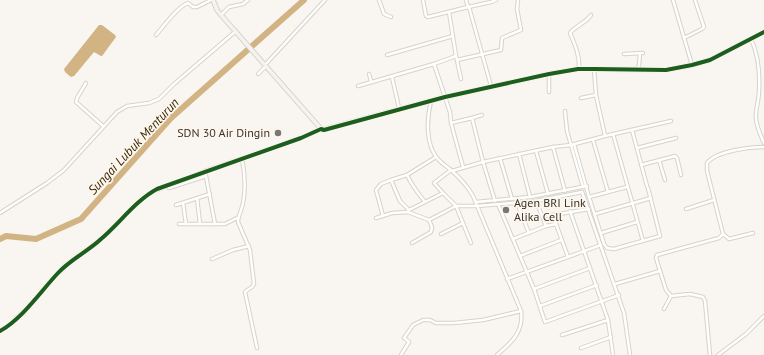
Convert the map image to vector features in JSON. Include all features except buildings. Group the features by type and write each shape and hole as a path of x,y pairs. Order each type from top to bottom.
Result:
{"street":[{"path":"156,35 185,4 188,3 197,7 212,0 221,15 321,129"},
{"path":"221,15 229,7 243,4 248,0"},
{"path":"258,74 325,0"},
{"path":"379,0 384,14 391,17"},
{"path":"423,0 427,17 496,0"},
{"path":"466,0 491,86"},
{"path":"457,60 483,55 502,49 502,38 521,30 517,9 518,0"},
{"path":"673,0 692,66"},
{"path":"684,38 704,27 695,0"},
{"path":"449,12 461,79"},
{"path":"578,70 579,64 577,50 570,34 591,15"},
{"path":"0,213 56,176 70,164 117,112 127,106 149,103 159,99 174,84 237,32"},
{"path":"0,331 9,325 31,304 65,265 101,240 146,196 157,189 301,138 321,129 324,130 399,108 549,74 594,69 666,70 692,66 710,60 764,32"},
{"path":"387,55 453,36"},
{"path":"751,38 756,48 759,64 759,91 756,121 764,143"},
{"path":"624,54 642,53 637,69"},
{"path":"358,86 371,81 392,77 456,56"},
{"path":"434,64 450,112 451,122 463,167"},
{"path":"594,69 596,95 604,136"},
{"path":"369,74 371,81"},
{"path":"549,74 549,92"},
{"path":"392,77 399,108"},
{"path":"86,83 76,102 103,126"},
{"path":"581,98 596,95"},
{"path":"431,101 427,127 429,140 436,157 468,187 476,202 521,311 522,320 519,332 510,344 496,355"},
{"path":"565,111 567,131 587,186 604,244 610,249 661,235 632,130"},
{"path":"451,122 482,115"},
{"path":"472,118 495,201"},
{"path":"471,242 456,206 434,183 451,170 536,150 572,145 604,136 671,121"},
{"path":"613,134 643,241"},
{"path":"637,148 676,138"},
{"path":"593,140 608,192"},
{"path":"572,145 583,187"},
{"path":"553,147 565,191"},
{"path":"753,234 729,239 723,234 706,167 709,161 733,150 764,147"},
{"path":"536,150 548,194"},
{"path":"518,154 530,197"},
{"path":"383,216 376,190 381,184 408,175 436,157"},
{"path":"642,165 676,157 681,175"},
{"path":"500,158 512,199"},
{"path":"242,159 245,185 243,205 238,218 239,225 249,246 254,284 245,292 257,348"},
{"path":"659,160 665,180"},
{"path":"205,171 215,224"},
{"path":"408,175 414,190 425,202"},
{"path":"168,188 206,176"},
{"path":"391,180 400,201 408,211 429,220 432,227 431,232 412,243"},
{"path":"476,202 530,197 587,186"},
{"path":"589,197 627,187"},
{"path":"429,220 456,206 517,203 582,192 619,295 626,319 630,355"},
{"path":"376,218 392,213 408,211 443,193"},
{"path":"176,206 210,194"},
{"path":"197,198 200,224"},
{"path":"595,214 651,198"},
{"path":"536,200 546,226"},
{"path":"686,209 714,200"},
{"path":"183,203 186,224"},
{"path":"517,203 529,233"},
{"path":"498,204 534,289 544,321 546,322 619,295"},
{"path":"542,216 589,208"},
{"path":"570,212 597,285 608,320 613,355"},
{"path":"553,215 568,257"},
{"path":"179,224 225,224 238,218"},
{"path":"601,234 637,222"},
{"path":"441,234 463,223"},
{"path":"513,240 546,226 556,224"},
{"path":"671,296 666,290 656,255 719,238 723,234"},
{"path":"520,256 561,240"},
{"path":"507,279 601,245"},
{"path":"212,259 233,250 249,246"},
{"path":"534,289 590,268"},
{"path":"615,284 660,271"},
{"path":"540,306 597,285"},
{"path":"671,296 690,294 703,296 705,301 710,355"},
{"path":"664,309 671,296"},
{"path":"401,355 409,342 404,338 413,325 419,321 426,320 436,323 454,323 483,320 521,311"},
{"path":"718,355 746,334 764,316"},
{"path":"562,335 608,320"},
{"path":"581,348 611,337"}],"shaded area":[{"path":"99,25 102,25 116,37 102,56 94,52 74,76 71,77 65,72 64,69"}],"waterway":[{"name":"Sungai Lubuk Menturun","path":"0,239 6,236 36,239 81,219 171,118 304,0"}],"cycle path":[{"path":"0,331 24,312 63,268 96,244 128,212 157,189 301,138 321,129 324,130 445,97 549,74 578,69 666,70 692,65 710,60 764,32"}],"place":[{"name":"SDN 30 Air Dingin","path":"278,133"},
{"name":"Agen BRI Link Alika Cell","path":"506,210"}]}
